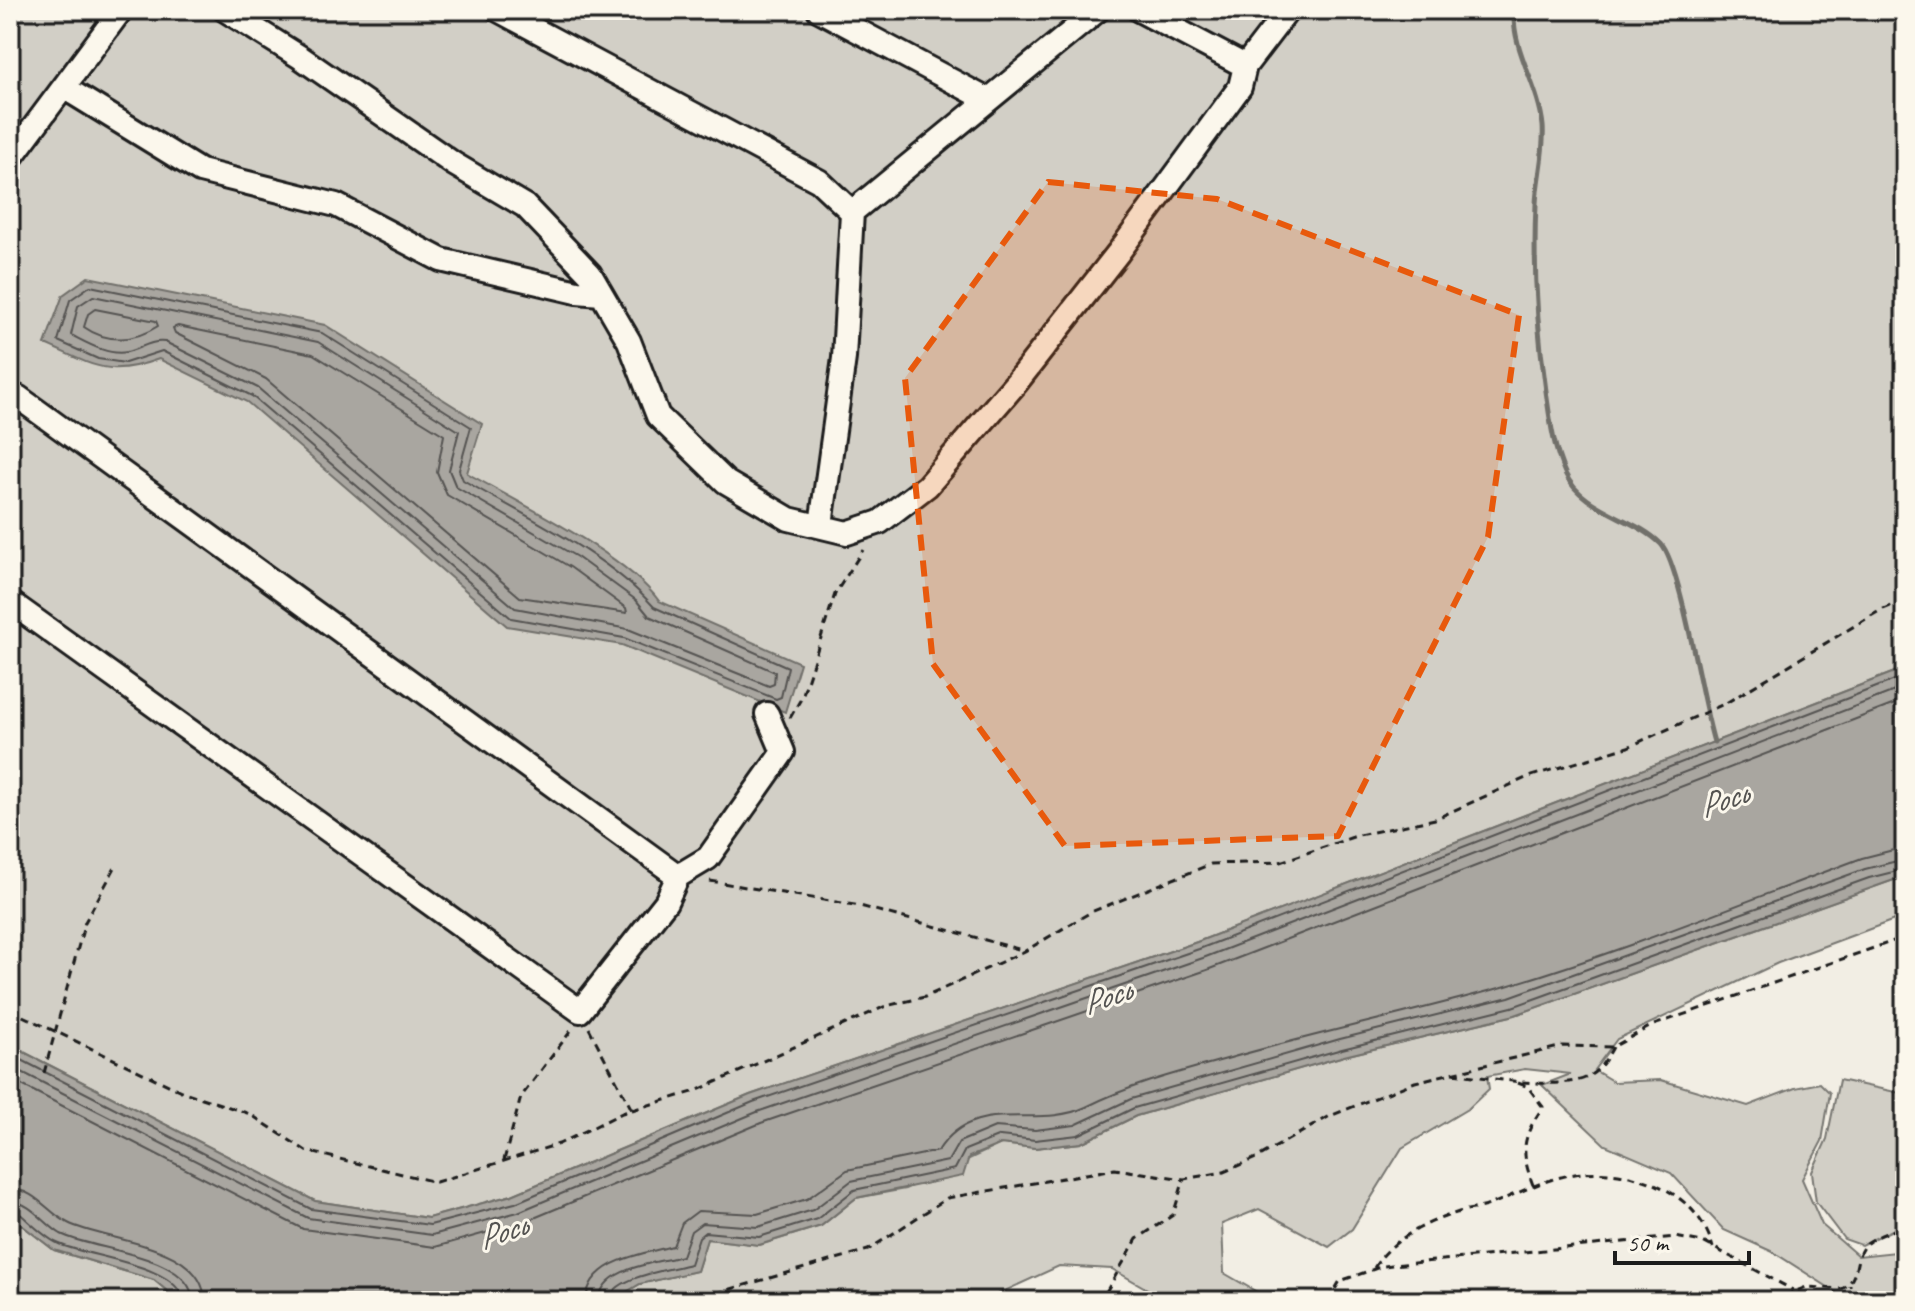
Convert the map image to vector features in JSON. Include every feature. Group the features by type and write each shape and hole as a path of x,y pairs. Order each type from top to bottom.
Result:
{"street":[{"path":"10,159 121,10"},
{"path":"225,10 300,57 454,164 525,206 590,274 629,341 658,416 726,482 789,519 847,533 880,522 927,486 1016,383 1118,253 1240,87 1245,66 1288,10"},
{"path":"498,10 819,181 852,212"},
{"path":"819,10 988,100"},
{"path":"821,525 844,358 852,212 1098,10"},
{"path":"1139,10 1245,66"},
{"path":"65,88 200,171 336,205 441,260 577,292 601,294"},
{"path":"10,397 18,397 678,876"},
{"path":"10,602 580,1011 666,902 678,876 708,858 783,752 767,714"}],"path":[{"path":"778,738 802,697 835,594 880,522"},
{"path":"10,1010 181,1091 250,1114 306,1151 436,1182 559,1144 632,1110 696,1091 886,1006 925,997 1025,951 1091,912 1211,864 1280,862 1359,835 1435,819 1528,777 1628,747 1726,703 1881,610 1905,600"},
{"path":"44,1073 85,922 117,864"},
{"path":"678,876 860,906 1025,951"},
{"path":"689,1301 868,1250 947,1198 1115,1169 1184,1179 1224,1172 1258,1157 1330,1116 1415,1082 1563,1046 1613,1047 1651,1026 1905,937"},
{"path":"580,1011 632,1110"},
{"path":"504,1160 521,1097 571,1035 580,1011"},
{"path":"1449,1072 1514,1082 1560,1083 1589,1077 1605,1062 1613,1047"},
{"path":"1514,1082 1528,1087 1543,1107 1524,1143 1523,1162 1533,1185"},
{"path":"1374,1268 1385,1249 1430,1224 1487,1206 1533,1185 1576,1174 1633,1176 1670,1191 1693,1207 1708,1227 1713,1248"},
{"path":"1106,1292 1137,1239 1173,1215 1184,1179"},
{"path":"1850,1301 1850,1284 1867,1243 1905,1227"},
{"path":"1328,1301 1340,1281 1374,1268 1675,1237 1703,1242 1793,1290"},
{"path":"1772,1301 1793,1290 1842,1289 1850,1284"},
{"path":"10,1292 23,1301"},
{"path":"1023,1301 1054,1295 1106,1292 1126,1301"}],"highlighted area":[{"path":"1048,182 1217,199 1519,315 1488,537 1338,836 1065,846 933,664 905,378"}],"shaded area":[{"path":"10,10 1905,10 1905,668 1197,942 750,1095 512,1195 428,1218 315,1201 10,1045"},
{"path":"1905,876 1905,916 1778,963 1617,1039 1594,1070 1614,1082 1661,1080 1748,1106 1795,1088 1820,1083 1830,1093 1822,1141 1802,1179 1822,1225 1858,1256 1905,1251 1905,1301 1850,1301 1773,1252 1724,1230 1671,1173 1605,1145 1542,1085 1571,1074 1525,1069 1487,1076 1489,1089 1469,1108 1402,1148 1352,1229 1329,1247 1259,1209 1222,1224 1224,1273 1262,1295 1265,1301 1162,1301 1156,1294 1112,1269 1059,1266 983,1301 611,1301 640,1284 697,1271 707,1239 760,1245 821,1226 856,1198 905,1189 1001,1144 1035,1148 1081,1143 1136,1116 1344,1056 1515,1015"},
{"path":"1839,1080 1905,1094 1905,1224 1861,1245 1844,1239 1816,1202 1812,1172 1827,1139"},
{"path":"10,1216 54,1250 154,1280 179,1301 10,1301"}],"water":[{"path":"88,277 325,325 482,424 467,473 597,548 622,565 659,601 800,663 785,712 622,645 507,626 247,402 159,359 126,368 113,368 88,363 45,344 63,295"},
{"name":"Рось","path":"1905,668 1905,876 1515,1015 1344,1056 1136,1116 1081,1143 1035,1148 1001,1144 969,1157 963,1176 856,1198 821,1226 759,1245 707,1239 697,1271 640,1284 611,1301 179,1301 154,1280 54,1250 10,1216 10,1045 315,1201 428,1218 512,1195 750,1095 1197,942"}],"waterway":[{"path":"1514,10 1517,40 1541,111 1543,126 1536,204 1536,298 1552,433 1565,473 1573,486 1595,505 1650,534 1669,557 1714,742"}]}
